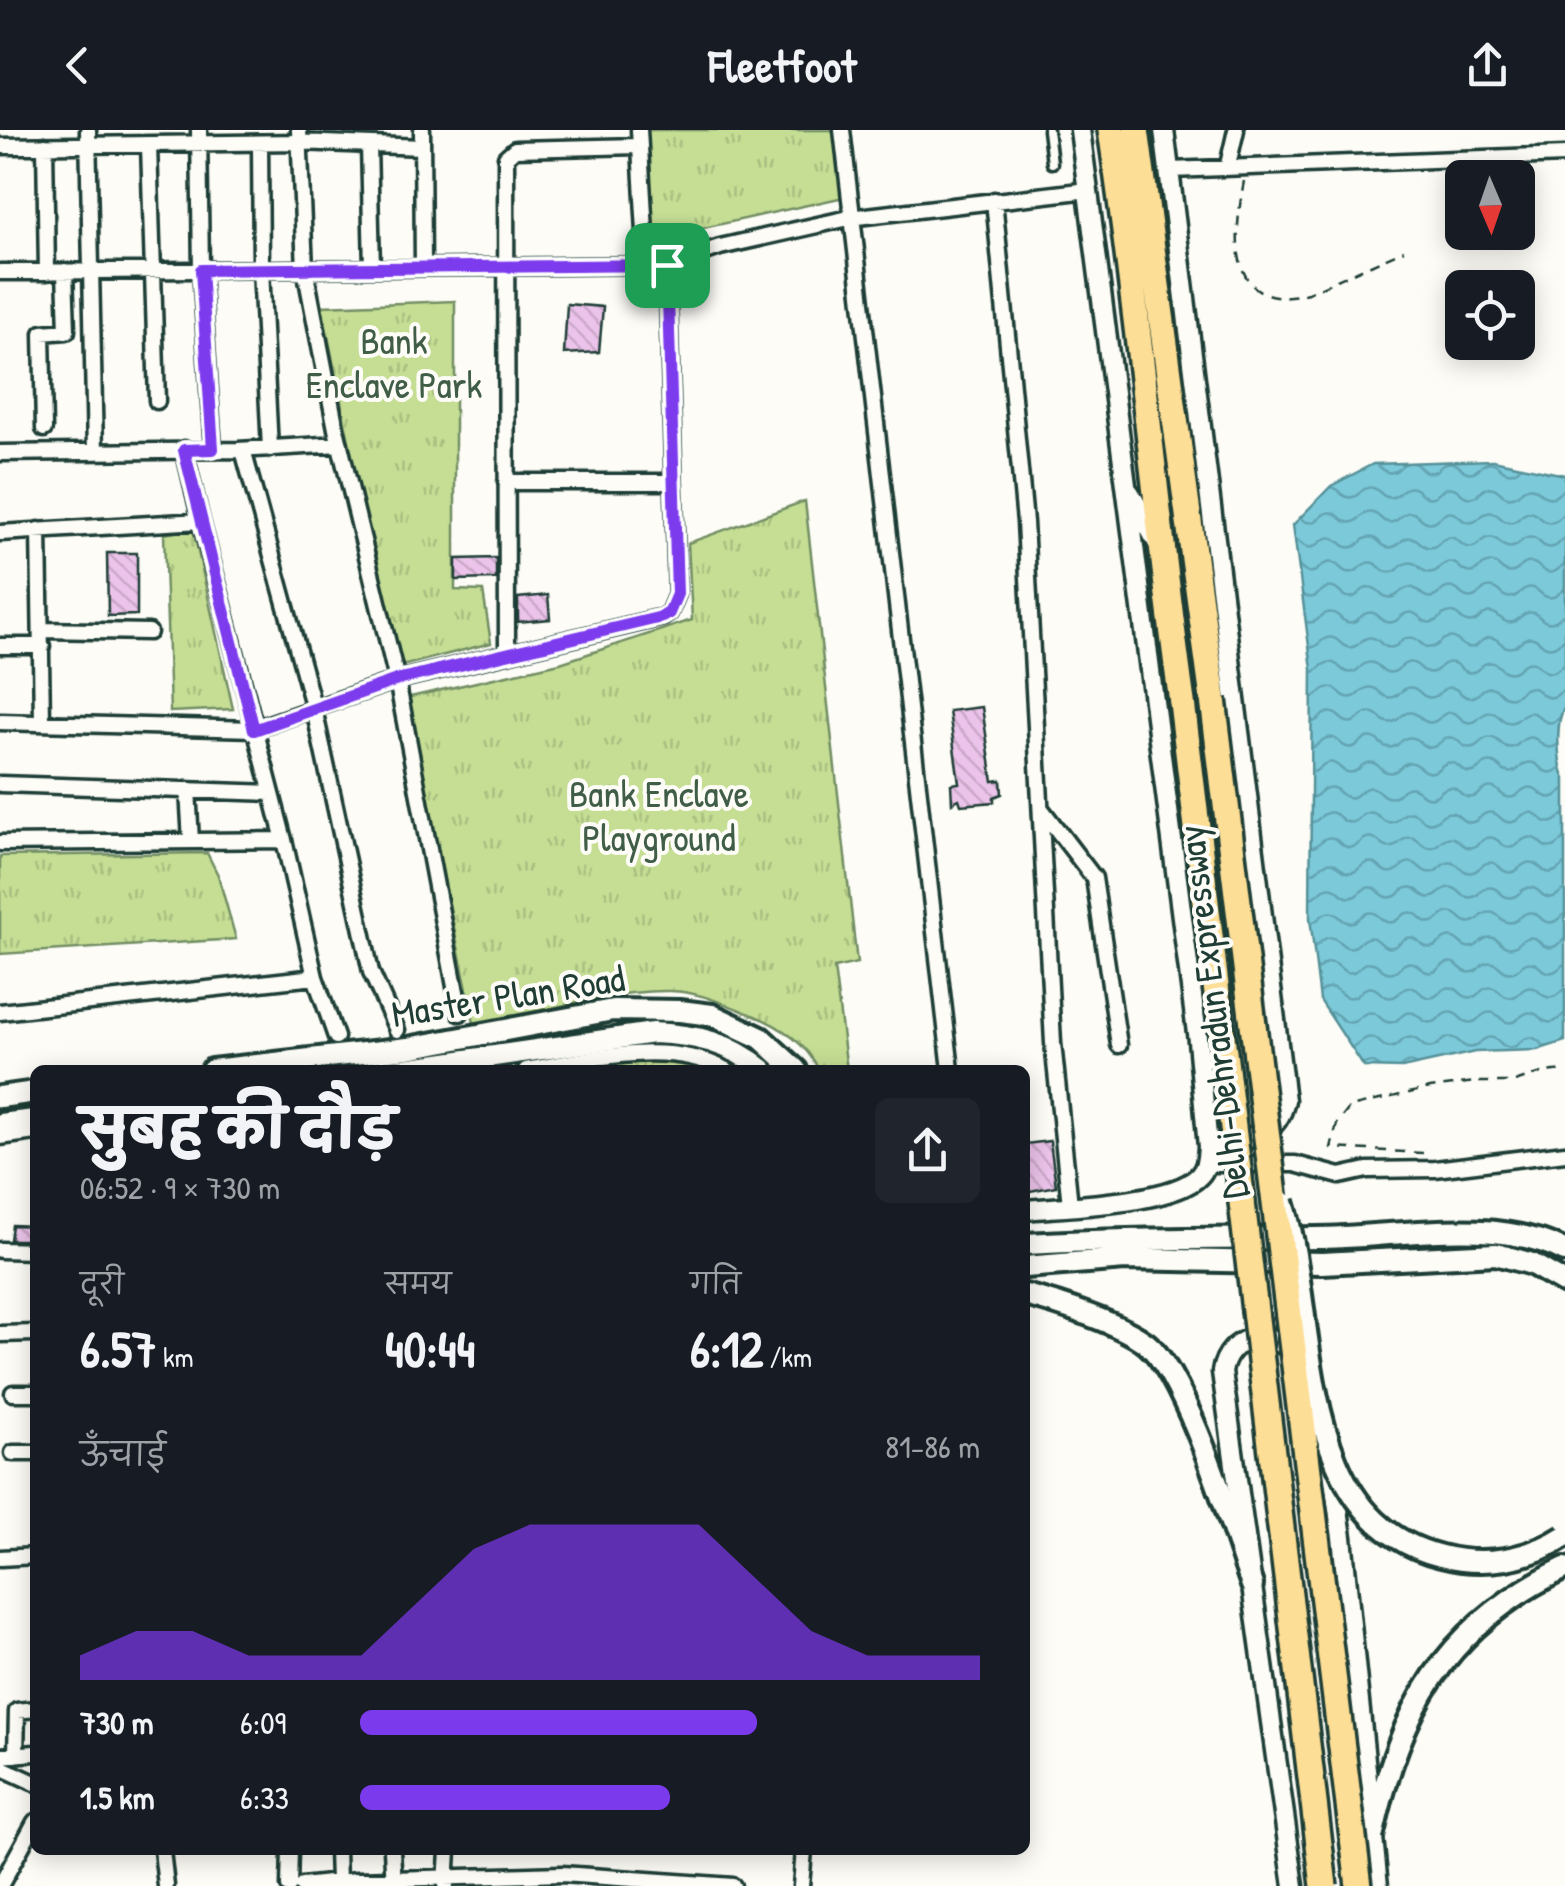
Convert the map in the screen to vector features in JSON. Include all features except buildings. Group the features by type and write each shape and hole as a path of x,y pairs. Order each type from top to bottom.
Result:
{"highway":[{"name":"Delhi-Dehradun Expressway","path":"1110,130 1124,219 1324,1886"},
{"name":"Delhi-Dehradun Expressway","path":"1136,130 1204,541 1267,1149 1359,1886"}],"main road":[{"name":"Master Plan Road","path":"257,1065 408,1048 613,1010 680,1010 712,1015 761,1038 792,1065"},
{"path":"472,1065 501,1063 653,1032 691,1034 718,1042 757,1065"},
{"path":"0,1097 30,1093"},
{"path":"0,1124 30,1121"},
{"path":"1267,1149 1292,1228 1310,1366 1340,1474 1360,1504 1401,1540 1453,1559 1509,1559 1544,1548 1565,1536"},
{"path":"1030,1244 1496,1231 1535,1238 1565,1251"},
{"path":"1030,1267 1124,1259 1322,1264 1496,1254 1532,1264 1565,1283"},
{"path":"1030,1297 1121,1329 1147,1344 1162,1360 1203,1450 1252,1585"},
{"path":"1373,1833 1387,1770 1414,1708 1451,1653 1506,1602 1565,1568"}],"street":[{"path":"422,130 422,267"},
{"path":"842,130 949,1065"},
{"path":"1030,1209 1177,1190 1200,1175 1207,1156 1198,1041 1080,130"},
{"path":"1164,130 1194,469 1285,1100 1282,1116 1259,1136 1207,1156"},
{"path":"1228,166 1236,130"},
{"path":"199,136 201,270 213,449"},
{"path":"0,146 88,137 141,140 299,136 352,137 369,145 422,147"},
{"path":"299,136 304,268 340,444 397,680 460,1014"},
{"path":"88,137 95,452"},
{"path":"253,138 270,449"},
{"path":"507,653 504,266 505,163 510,150 640,138 647,266"},
{"path":"37,140 47,272"},
{"path":"141,140 158,402"},
{"path":"369,145 372,268"},
{"path":"1170,170 1565,155"},
{"path":"0,272 667,265 720,247 850,218 1089,190"},
{"path":"994,200 1025,522 1053,1042 1070,1205"},
{"path":"0,722 254,730 397,680 669,613 677,594 667,265"},
{"path":"44,429 42,332 67,331 65,271"},
{"path":"0,453 244,450 340,444"},
{"path":"184,450 315,977 336,1038"},
{"path":"244,450 314,709 371,972 397,1030"},
{"path":"506,482 673,482"},
{"path":"1125,483 1161,549"},
{"path":"1134,553 1153,483"},
{"path":"0,532 201,521"},
{"path":"39,530 42,721"},
{"path":"41,630 149,632"},
{"path":"0,646 42,646"},
{"path":"0,784 271,793"},
{"path":"188,790 192,841"},
{"path":"1042,809 1094,878 1119,1045"},
{"path":"0,843 284,840"},
{"path":"0,1012 315,977"},
{"path":"571,1065 621,1056 677,1054 717,1065"},
{"path":"0,1137 30,1133"},
{"path":"1207,1156 1295,1164 1340,1176 1367,1170 1436,1170 1565,1153"},
{"path":"0,1250 30,1251"},
{"path":"0,1334 30,1333"},
{"path":"1294,1886 1222,1372 1232,1350 1245,1340 1261,1336 1278,1340 1291,1350 1325,1421 1342,1537 1378,1886"},
{"path":"13,1393 30,1393"},
{"path":"13,1453 30,1452"},
{"path":"0,1558 30,1556"},
{"path":"8,1755 18,1711 30,1710"},
{"path":"0,1767 30,1781"},
{"path":"0,1886 30,1831"},
{"path":"163,1855 166,1886"},
{"path":"290,1855 290,1886"},
{"path":"338,1855 338,1881"},
{"path":"392,1855 394,1883"},
{"path":"446,1882 448,1855"},
{"path":"802,1886 804,1855"},
{"path":"302,1886 338,1881 544,1880 733,1886"}],"lane":[{"path":"1048,130 1052,162"}],"path":[{"path":"1248,165 1236,247 1248,281 1265,292 1292,297 1308,294 1404,250"},
{"path":"1422,1153 1331,1148 1336,1124 1350,1107 1430,1088 1515,1082 1565,1070"}],"green space":[{"path":"632,130 836,130 844,197 640,242"},
{"name":"Bank Enclave Park","path":"455,301 455,590 483,591 491,643 394,668 322,306"},
{"name":"Bank Enclave Playground","path":"805,501 857,963 834,968 846,1065 816,1065 799,1042 771,1023 711,999 680,992 596,998 475,1028 406,698 560,663 692,620 688,543"},
{"path":"193,529 233,709 170,712 164,534"},
{"path":"207,853 218,875 236,939 0,954 0,856"},
{"path":"689,1055 710,1065 584,1065"}],"water":[{"path":"1493,460 1565,475 1565,706 1558,741 1565,779 1565,1041 1537,1050 1475,1052 1402,1068 1364,1067 1320,1000 1310,918 1312,669 1293,525 1331,486 1373,464"}],"route":[{"path":"667,265 677,594 669,613 397,680 254,730 184,450 213,449 201,270 667,265"}]}
